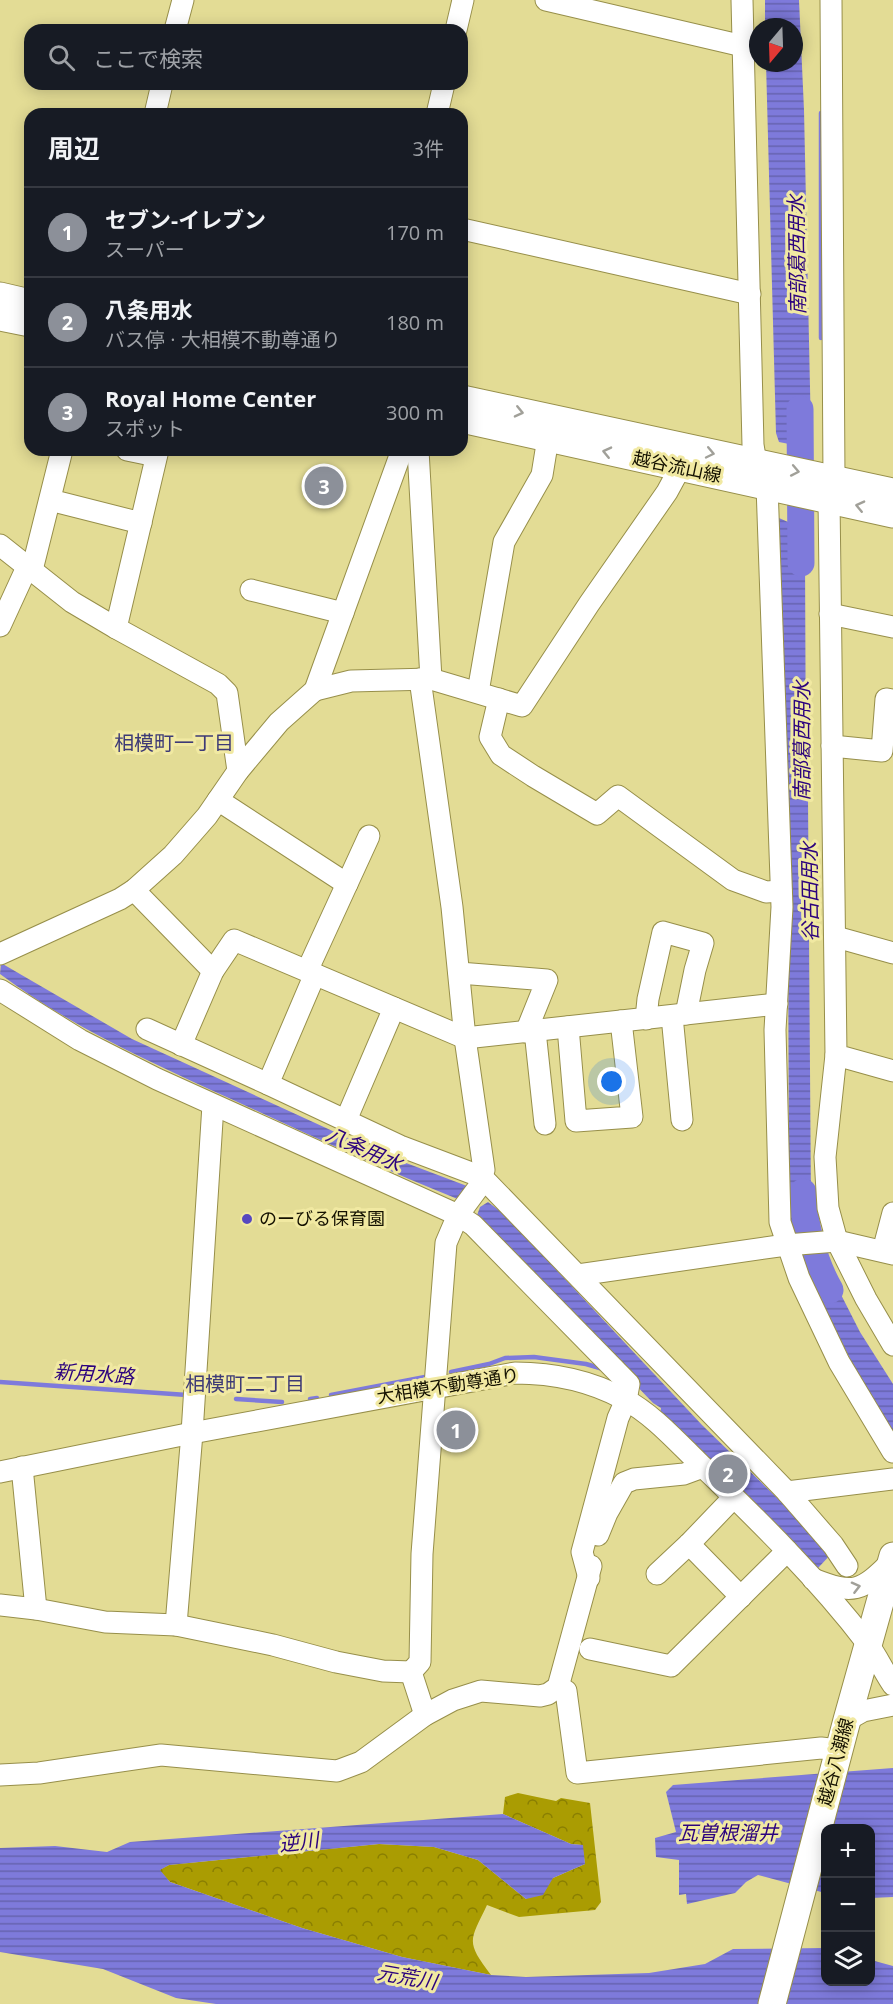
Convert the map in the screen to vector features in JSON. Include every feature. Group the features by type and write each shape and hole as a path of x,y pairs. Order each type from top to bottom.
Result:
{"main road":[{"path":"0,296 24,302"},
{"path":"0,317 24,322"},
{"name":"越谷流山線","path":"468,401 762,475 831,489 893,492"},
{"name":"越谷流山線","path":"468,420 680,468 762,475"},
{"name":"越谷流山線","path":"831,489 893,514"},
{"name":"越谷八潮線","path":"772,2004 892,1559"}],"street":[{"path":"177,24 183,0"},
{"path":"457,24 463,0"},
{"path":"546,0 743,46"},
{"path":"742,0 753,445 762,475 782,907 775,1030 780,1222 799,1278 839,1362 893,1452"},
{"path":"831,0 830,614 836,1055 825,1157 828,1208 837,1242 893,1345"},
{"path":"156,108 161,90"},
{"path":"438,108 443,90"},
{"path":"468,230 750,294"},
{"path":"478,692 504,542 542,475 548,438"},
{"path":"0,626 30,567 61,456"},
{"path":"116,628 156,456"},
{"path":"315,690 400,456"},
{"path":"411,1672 420,1662 422,1554 447,1243 458,1215 480,1182 484,1170 465,1038 425,679 418,456"},
{"path":"0,954 120,899 134,890 173,855 207,816 238,771 279,722 315,690 351,681 425,679 522,706 667,492 680,468"},
{"path":"50,500 141,523"},
{"path":"0,545 72,602 218,684 227,693 238,771"},
{"path":"251,590 342,613"},
{"path":"830,614 893,627"},
{"path":"499,699 490,737 501,754 533,776 597,814 618,796 733,880 766,892 780,891"},
{"path":"832,746 882,751 886,699 893,700"},
{"path":"218,800 347,884"},
{"path":"268,1084 347,884 369,837"},
{"path":"134,890 213,971"},
{"path":"646,1018 663,932 703,943 679,1015 682,1120"},
{"path":"836,937 893,953"},
{"path":"181,1045 213,971 234,940 465,1038 777,1004"},
{"path":"459,973 547,980 530,1031 545,1124"},
{"path":"0,990 80,1040 213,1105 458,1215 473,1225 629,1384 582,1552 589,1578"},
{"path":"346,1120 394,1008"},
{"path":"568,1027 576,1121 632,1117 621,1021"},
{"path":"147,1029 480,1182 578,1275 787,1491 833,1545 847,1566"},
{"path":"836,1055 893,1071"},
{"path":"176,1625 192,1433 213,1105"},
{"path":"578,1275 786,1245 837,1242 888,1253 893,1213"},
{"name":"大相模不動尊通り","path":"0,1472 436,1386 515,1373 544,1373 585,1382 626,1400 669,1434 734,1497 813,1579 868,1644 893,1685"},
{"path":"22,1467 36,1609"},
{"path":"0,1775 39,1773 161,1755 337,1771 361,1762 425,1715 453,1700 481,1691 540,1696 558,1687 589,1578 595,1543 607,1513 624,1483 634,1479 684,1474 703,1467"},
{"path":"787,1491 893,1479"},
{"path":"657,1574 734,1497"},
{"path":"689,1544 741,1597"},
{"path":"590,1648 670,1666 787,1551"},
{"path":"813,1579 836,1588 861,1587 872,1581 892,1559"},
{"path":"0,1605 36,1609 105,1622 176,1625 273,1645 336,1662 383,1671 411,1672"},
{"path":"411,1672 425,1715"},
{"path":"558,1687 566,1691 577,1773 821,1748 838,1755"},
{"path":"847,1720 863,1711 893,1705"}],"green space":[{"path":"518,1793 556,1801 561,1798 590,1803 601,1902 595,1910 519,1917 487,1905 473,1941 477,1955 491,1975 402,1957 302,1928 170,1882 159,1870 169,1865 379,1844 434,1847 478,1860 526,1899 553,1878 585,1864 582,1845 571,1844 503,1814 505,1797"}],"water":[{"path":"765,0 799,0 800,18 765,18"},
{"path":"766,72 802,72 811,433 809,448 779,442 776,433"},
{"path":"779,518 806,530 808,545 805,555 806,789 808,799 811,1204 818,1229 795,1230 790,1225 789,1201 788,907 781,701"},
{"path":"1,963 132,1039 385,1155 467,1186 460,1200 345,1151 142,1058 83,1027 27,993 0,974"},
{"path":"488,1202 504,1214 702,1425 833,1552 818,1568 660,1414 661,1408 653,1403 476,1218 480,1207"},
{"path":"824,1256 828,1269 860,1332 893,1384 893,1433 855,1369 801,1260"},
{"name":"瓦曽根溜井","path":"893,1768 893,1897 875,1898 875,1824 821,1824 821,1892 758,1875 746,1882 735,1893 687,1904 686,1894 679,1895 679,1860 656,1857 655,1838 676,1832 666,1792 673,1785"},
{"path":"503,1814 571,1844 583,1845 585,1864 553,1878 543,1895 526,1899 478,1860 434,1847 379,1844 169,1865 160,1870 170,1882 302,1928 402,1957 491,1975 526,1977 649,1973 705,1964 733,1949 821,1948 821,1986 875,1986 875,1961 893,1966 893,2004 216,2004 176,1998 103,1969 0,1952 0,1848 55,1846 107,1852 130,1842"}],"waterway":[{"name":"谷古田用水","path":"821,113 821,338"},
{"name":"南部葛西用水","path":"800,409 801,563"},
{"name":"南部葛西用水","path":"803,1192 805,1217 811,1242 830,1290"},
{"name":"新用水路","path":"451,1372 505,1358 534,1357 586,1364 603,1369"},
{"name":"新用水路","path":"331,1395 425,1377"},
{"name":"新用水路","path":"0,1382 187,1395"},
{"name":"新用水路","path":"310,1399 317,1398"},
{"name":"新用水路","path":"236,1399 282,1402"}],"place":[{"name":"Royal Home Center","path":"324,486"},
{"name":"のーびる保育園","path":"247,1219"},
{"name":"セブン-イレブン","path":"456,1430"},
{"name":"八条用水","path":"728,1474"}],"district":[{"name":"相模町一丁目","path":"174,743"},
{"name":"相模町二丁目","path":"245,1384"}],"water label":[{"name":"逆川","path":"299,1842"},
{"name":"元荒川","path":"407,1977"}]}
